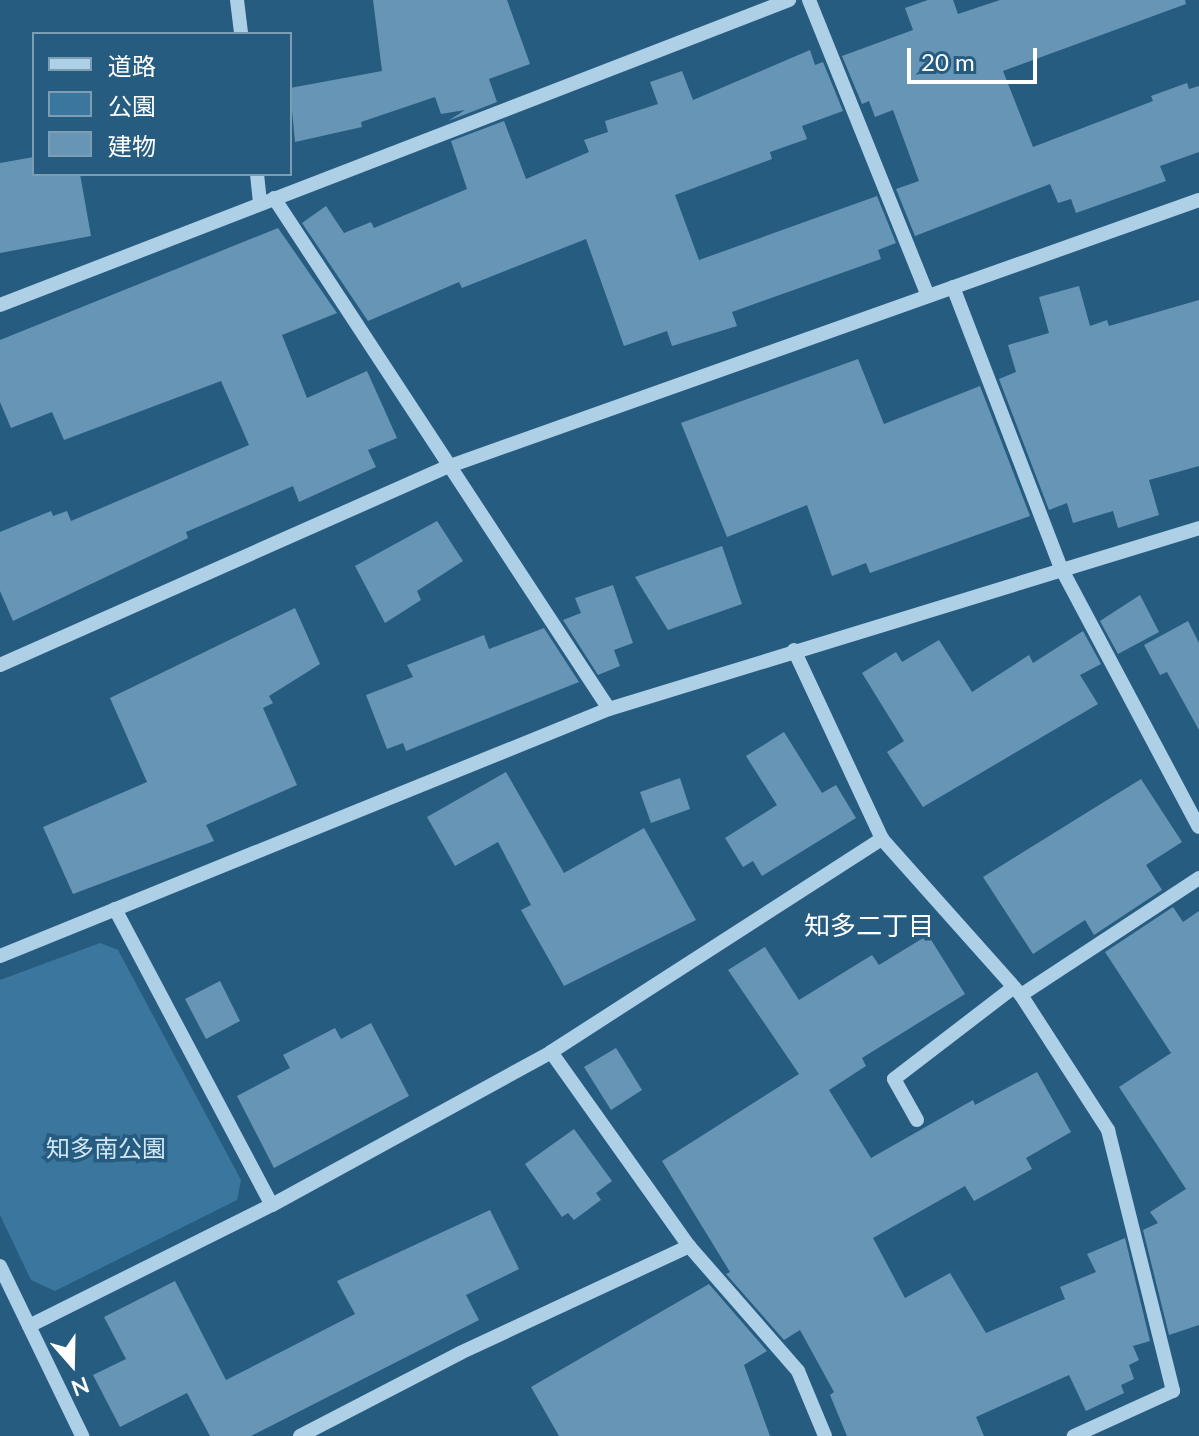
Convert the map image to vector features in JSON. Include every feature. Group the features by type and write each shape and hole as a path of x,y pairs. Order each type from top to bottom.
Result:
{"street":[{"path":"237,0 241,32"},
{"path":"0,305 789,0"},
{"path":"809,0 928,296"},
{"path":"258,176 267,201 450,466 609,709"},
{"path":"0,665 450,466 1199,200"},
{"path":"953,287 1061,568 1199,827"},
{"path":"0,956 609,709 1199,528"},
{"path":"794,650 882,839 1017,991 1108,1130 1173,1391 1074,1436"},
{"path":"29,1326 272,1205 551,1052 882,839"},
{"path":"917,1120 894,1079 1017,991 1199,878"},
{"path":"115,909 272,1205"},
{"path":"551,1052 689,1246 798,1371 825,1436"},
{"path":"300,1436 460,1353 689,1246"},
{"path":"0,1266 82,1436"}],"green space":[{"name":"知多南公園","path":"100,943 118,950 241,1180 237,1200 55,1291 31,1280 0,1215 0,980"}],"building":[{"path":"373,0 507,0 530,64 489,79 497,102 448,121 465,110 441,114 435,97 361,122 362,127 295,142 292,88 382,71"},
{"path":"928,0 953,0 958,14 1000,0 1185,0 1186,4 1003,71 1033,147 1153,101 1151,96 1187,83 1189,89 1199,86 1199,152 1160,166 1166,181 1076,213 1071,199 1058,203 1050,184 915,236 896,189 919,181 893,110 875,117 869,101 862,104 842,56 913,30 905,8"},
{"path":"810,50 815,65 823,62 843,111 802,126 807,139 770,152 772,159 675,195 699,260 877,196 896,243 878,250 881,259 732,312 737,326 672,346 667,331 624,346 586,239 462,288 459,282 368,321 302,223 326,206 344,233 371,222 374,228 467,189 451,141 504,121 526,179 589,152 584,140 608,132 605,121 658,104 650,82 682,71 693,100"},
{"path":"32,157 32,176 80,176 91,236 0,253 0,163"},
{"path":"278,228 337,313 282,335 307,398 367,371 397,438 368,450 376,467 299,502 293,486 186,532 188,538 13,621 0,591 0,532 51,511 53,516 67,511 71,521 249,445 221,381 64,440 52,412 11,428 0,402 0,340"},
{"path":"1079,286 1090,326 1107,320 1109,326 1199,300 1199,466 1149,480 1159,515 1118,528 1113,511 1073,523 1067,503 1049,510 999,379 1016,372 1008,345 1049,333 1039,297"},
{"path":"858,359 884,424 980,386 1030,516 870,573 866,563 832,576 807,505 727,537 681,423"},
{"path":"437,521 463,561 417,591 421,600 385,623 355,566"},
{"path":"722,546 742,604 668,630 635,577"},
{"path":"613,585 633,643 614,650 620,666 598,675 563,620 581,613 575,598"},
{"path":"1140,595 1159,632 1118,654 1100,621"},
{"path":"295,608 320,664 269,696 273,703 263,708 297,785 206,825 214,841 73,894 43,827 147,782 110,698"},
{"path":"1188,621 1199,643 1199,730 1167,672 1160,675 1144,645"},
{"path":"544,628 579,682 406,751 403,743 387,749 366,695 413,677 407,665 484,635 489,649"},
{"path":"1083,631 1101,664 1080,675 1098,704 923,807 887,752 904,741 862,673 896,652 902,662 939,640 972,692 1029,655 1033,663"},
{"path":"784,732 822,793 836,785 856,818 762,876 753,861 743,867 725,838 777,805 746,756"},
{"path":"506,772 564,873 644,828 696,920 564,986 521,910 531,905 498,842 455,866 427,817"},
{"path":"680,778 690,809 651,823 640,792"},
{"path":"1141,779 1182,842 1146,865 1162,890 1094,935 1085,920 1033,954 983,877"},
{"path":"1173,907 1183,922 1199,911 1199,1325 1169,1335 1143,1230 1158,1223 1150,1212 1186,1189 1119,1087 1171,1053 1105,952"},
{"path":"928,935 965,994 862,1058 866,1066 829,1090 871,1158 973,1100 975,1105 1037,1072 1071,1132 1026,1158 1032,1169 974,1201 965,1186 873,1238 905,1298 950,1273 986,1333 1065,1299 1060,1287 1096,1272 1087,1254 1125,1238 1150,1341 1133,1346 1139,1360 1129,1365 1134,1379 1121,1385 1124,1393 1086,1411 1069,1375 976,1417 984,1436 847,1436 830,1395 834,1392 800,1330 784,1340 726,1274 730,1272 662,1161 799,1074 728,970 765,947 799,1000 872,955 879,965"},
{"path":"220,981 240,1021 206,1039 185,999"},
{"path":"371,1023 409,1096 274,1168 237,1096 290,1068 283,1055 335,1028 341,1039"},
{"path":"616,1048 642,1090 611,1110 584,1067"},
{"path":"574,1129 612,1181 596,1193 601,1200 574,1220 568,1213 562,1217 525,1164"},
{"path":"490,1210 519,1269 466,1295 479,1320 251,1436 210,1436 187,1393 120,1427 93,1375 126,1359 104,1317 175,1281 226,1380 355,1314 337,1281"},
{"path":"709,1284 767,1351 744,1365 770,1436 559,1436 531,1387"}],"district":[{"name":"知多二丁目","path":"869,926"}]}
